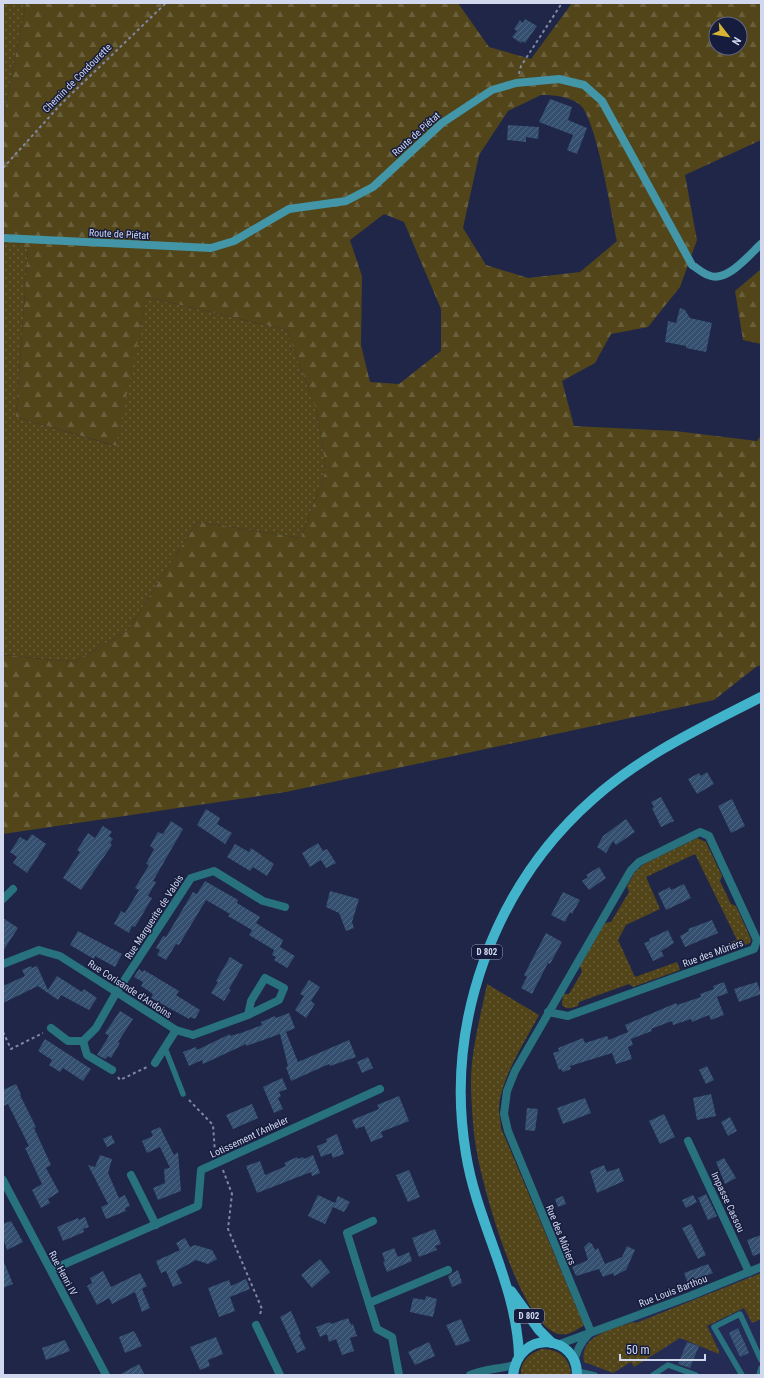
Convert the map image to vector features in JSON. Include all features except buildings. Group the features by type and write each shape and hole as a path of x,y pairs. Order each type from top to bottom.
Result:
{"main road":[{"name":"D 802","path":"515,1365 518,1338 508,1288 473,1188 466,1154 462,1113 462,1074 466,1029 474,991 483,962 495,932 512,897 531,868 569,822 593,798 621,776 657,752 761,697"},
{"name":"D 802","path":"508,1288 539,1330 554,1344"},
{"path":"515,1365 534,1344 554,1344 569,1353 576,1369"}],"street":[{"name":"Route de Piétat","path":"3,238 211,248 234,241 289,209 346,201 374,188 442,123 492,90 516,83 558,79 584,85 602,101 692,265 709,276 721,276 734,270 761,244"},
{"name":"Rue des Mûriers","path":"548,1012 568,1016 754,949 758,940 709,836 700,832 639,862 631,870 548,1012 515,1071 507,1091 504,1114 508,1131 591,1332"},
{"name":"Rue Marguerite de Valois","path":"83,1041 96,1028 116,993 191,878 214,871 263,901 285,907"},
{"path":"3,899 13,889"},
{"name":"Rue Corisande d'Andoins","path":"3,964 39,950 60,956 176,1030 193,1035 248,1015 279,1000 284,988 266,978 251,1001 248,1015"},
{"path":"51,1028 68,1040 83,1041 87,1055 112,1070"},
{"path":"154,1063 176,1030"},
{"name":"Lotissement l'Anheler","path":"50,1270 198,1206 201,1170 380,1089"},
{"name":"Impasse Cassou","path":"688,1141 749,1272"},
{"path":"132,1175 156,1225"},
{"name":"Rue Henri IV","path":"3,1180 106,1375"},
{"path":"374,1221 347,1233 377,1329 392,1337 399,1375"},
{"name":"Rue Louis Barthou","path":"554,1344 591,1332 761,1267"},
{"path":"369,1303 448,1270"},
{"path":"256,1325 280,1375"},
{"path":"576,1369 577,1352 582,1341 591,1332"},
{"path":"470,1375 480,1371 499,1369 515,1365"},
{"path":"480,1371 493,1375"}],"lane":[{"path":"165,1048 183,1094"},
{"path":"742,1375 714,1327 740,1314 761,1360"},
{"path":"653,1375 668,1365 696,1375"},
{"path":"759,1375 761,1368"},
{"path":"576,1369 595,1375"}],"path":[{"name":"Chemin de Condourette","path":"3,168 62,103 166,3"},
{"path":"516,83 520,66 562,3"},
{"path":"3,1032 11,1049 51,1028"},
{"path":"112,1070 120,1080 154,1063"},
{"path":"228,1229 262,1309 256,1325"}],"shaded area":[{"path":"761,1267 761,1375 577,1375 577,1352 591,1332"}],"green space":[{"path":"3,3 26,3 3,120"},
{"path":"26,3 458,3 489,47 531,59 572,3 761,3 761,140 685,175 697,240 680,287 648,327 611,334 595,363 562,381 574,426 675,431 757,441 761,435 761,665 756,667 714,700 286,792 3,834 3,655 74,662 128,630 197,522 301,538 326,470 317,412 287,330 147,297 116,446 16,417 28,249 3,236 3,120","holes":["541,95 560,96 570,99 579,104 585,112 597,146 617,241 580,272 528,278 486,265 463,228 479,155 508,111","384,214 404,222 441,309 441,351 399,384 370,382 361,345 362,276 350,240"]},
{"path":"3,236 28,249 16,417 115,446 147,297 287,330 317,412 326,470 301,538 197,522 128,630 74,662 3,655"},
{"path":"761,269 761,344 743,340 735,291"},
{"path":"697,838 706,842 722,876 720,881 731,904 736,906 751,939 750,943 732,950 729,943 737,940 695,854 646,877 660,909 626,925 618,940 635,977 677,962 680,970 633,987 629,984 579,1002 578,1006 569,1008 564,1007 562,1005 563,994 569,994 582,972 580,966 605,923 611,922 629,892 627,886 635,872 644,864"},
{"path":"487,984 539,1015 508,1073 500,1097 499,1111 501,1128 584,1325 573,1332 566,1334 559,1334 545,1326 531,1308 518,1283 506,1254 481,1171 474,1129 471,1076 476,1036"},
{"path":"761,1273 761,1319 752,1323 744,1308 707,1326 719,1354 680,1338 634,1367 631,1362 613,1373 584,1362 584,1353 587,1345 599,1335 632,1322 636,1323"},
{"path":"542,1349 554,1351 566,1359 571,1375 521,1375 522,1366 527,1358"}]}
